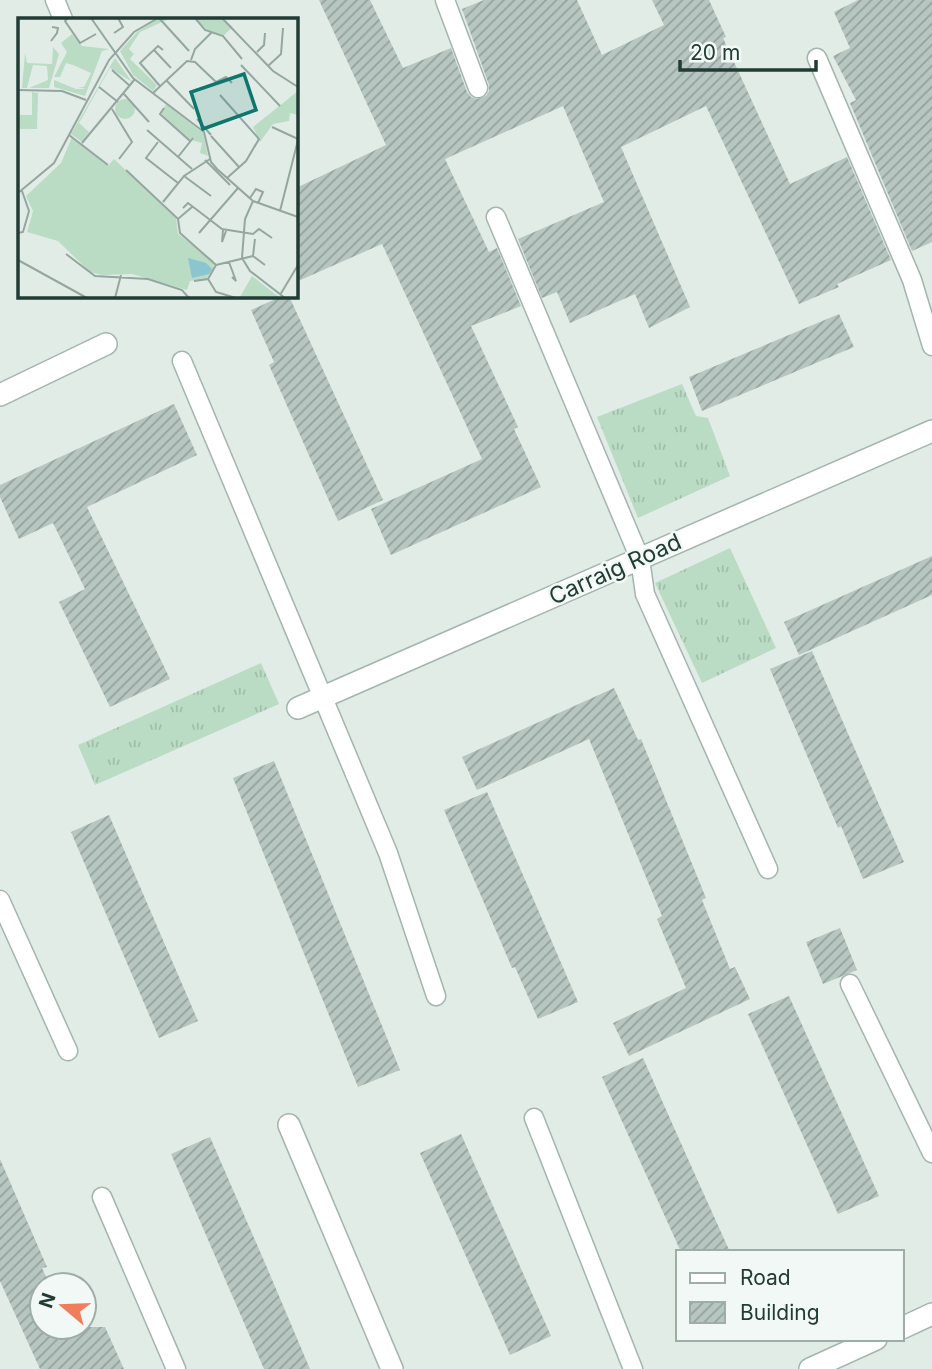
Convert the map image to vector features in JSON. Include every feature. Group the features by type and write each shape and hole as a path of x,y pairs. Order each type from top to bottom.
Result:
{"street":[{"path":"0,395 106,344"},
{"name":"Carraig Road","path":"298,708 932,430"},
{"path":"289,1125 392,1369"},
{"path":"904,1327 932,1314"},
{"path":"810,1369 872,1341"}],"lane":[{"path":"55,0 63,18"},
{"path":"445,0 478,88"},
{"path":"817,58 912,280 932,346"},
{"path":"496,217 640,559 645,594 768,869"},
{"path":"182,361 388,853 436,996"},
{"path":"0,900 68,1051"},
{"path":"850,984 932,1153"},
{"path":"534,1118 633,1369"},
{"path":"102,1197 177,1369"}],"green space":[{"path":"682,384 696,416 708,418 730,476 638,518 597,417"},
{"path":"730,548 776,648 702,683 655,583"},
{"path":"261,663 279,704 95,785 78,745"}],"building":[{"path":"319,0 370,0 403,68 451,48 467,92 477,99 486,96 489,85 462,9 484,0 577,0 602,55 664,25 652,0 709,0 726,37 723,38 790,184 847,157 891,260 799,304 706,106 621,147 690,307 649,328 635,294 570,323 557,292 542,298 518,239 604,202 563,106 445,159 489,252 497,248 521,306 471,326 518,427 514,429 541,487 391,555 371,509 482,459 382,244 298,281 298,187 386,145"},
{"path":"858,0 932,0 932,242 912,251 850,103 856,100 833,56 850,48 834,12"},
{"path":"278,298 290,298 383,500 338,521 269,365 274,362 251,310"},
{"path":"839,314 854,347 702,411 689,377"},
{"path":"174,404 197,455 87,507 170,679 110,707 59,602 85,589 53,523 19,539 0,497 0,485"},
{"path":"932,556 932,595 799,655 784,622"},
{"path":"812,651 904,862 863,879 841,826 838,828 770,669"},
{"path":"614,688 638,740 641,739 706,898 702,900 730,969 735,967 750,999 629,1056 613,1023 686,988 657,919 662,916 589,739 477,790 462,757"},
{"path":"274,761 400,1070 358,1087 233,778"},
{"path":"487,792 578,1002 538,1019 515,967 512,968 444,810"},
{"path":"109,815 198,1021 159,1038 71,832"},
{"path":"840,928 857,970 823,984 806,942"},
{"path":"789,996 879,1196 838,1214 748,1014"},
{"path":"643,1058 729,1250 680,1250 602,1077"},
{"path":"461,1134 551,1336 510,1355 420,1153"},
{"path":"210,1137 310,1369 264,1369 171,1154"},
{"path":"0,1159 47,1267 42,1268 43,1271 28,1271 28,1341 98,1341 98,1327 105,1327 124,1369 40,1369 0,1281"}]}
